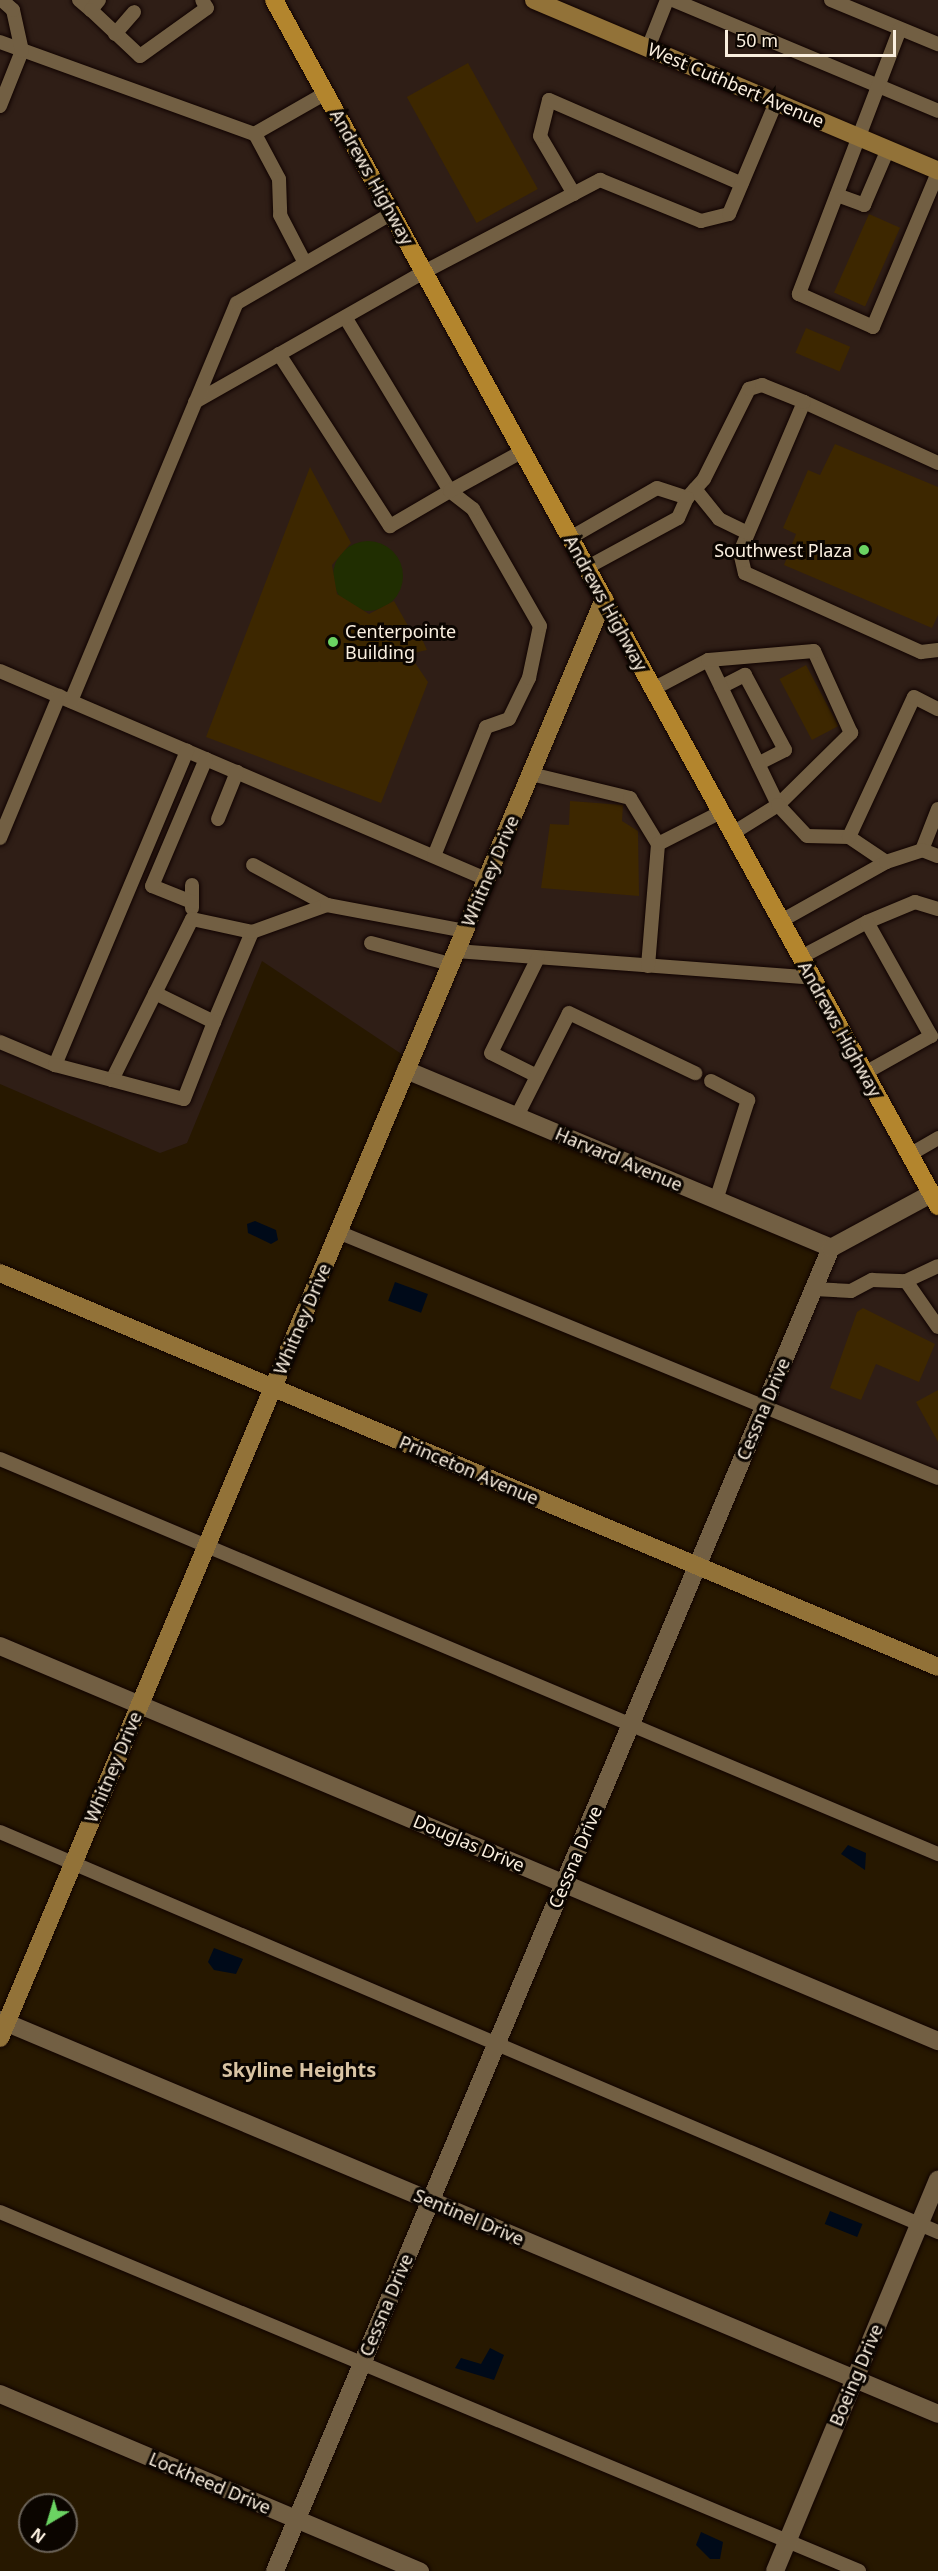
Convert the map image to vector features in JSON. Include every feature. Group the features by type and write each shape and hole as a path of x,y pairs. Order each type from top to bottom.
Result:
{"main road":[{"name":"Andrews Highway","path":"274,0 934,1200"}],"street":[{"name":"West Cuthbert Avenue","path":"534,0 938,171"},
{"name":"Whitney Drive","path":"2,2027 273,1389 604,599"},
{"name":"Harvard Avenue","path":"406,1070 831,1248"},
{"path":"831,1248 934,1200"},
{"name":"Cessna Drive","path":"275,2571 831,1248"},
{"name":"Princeton Avenue","path":"0,1273 938,1667"},
{"name":"Douglas Drive","path":"0,1646 938,2041"},
{"name":"Sentinel Drive","path":"2,2027 430,2200 938,2414"},
{"name":"Boeing Drive","path":"775,2571 938,2180"},
{"name":"Lockheed Drive","path":"0,2394 420,2571"}],"lane":[{"path":"0,106 22,51 13,10 2,0"},
{"path":"79,0 95,5 115,33 140,56 207,8 202,0"},
{"path":"648,48 668,0"},
{"path":"672,0 938,111"},
{"path":"831,0 938,44"},
{"path":"115,33 134,12"},
{"path":"900,28 799,294 873,327 938,171"},
{"path":"0,42 255,134 279,179 280,215 305,264"},
{"path":"255,134 326,93"},
{"path":"574,194 540,136 549,100 741,184"},
{"path":"195,402 424,272 600,180 701,221 729,214 776,102"},
{"path":"837,195 864,205 888,149"},
{"path":"0,838 65,698 237,303 392,213"},
{"path":"345,317 450,491 473,509 540,626 529,678 509,719 486,727 434,856"},
{"path":"279,354 390,526 523,451"},
{"path":"586,568 678,518 749,389 762,385 938,463"},
{"path":"804,402 740,552 745,573 921,652 938,650"},
{"path":"570,538 657,488 691,494 719,519 748,533"},
{"path":"653,689 708,660 814,651 851,733 778,805 733,833"},
{"path":"708,660 778,805 807,836 849,837 886,862"},
{"path":"0,671 486,879"},
{"path":"721,687 745,675 785,750 758,764"},
{"path":"849,837 914,697 938,709"},
{"path":"55,1065 187,750"},
{"path":"192,902 152,886 206,759"},
{"path":"218,819 237,772"},
{"path":"531,774 630,798 658,844 648,966"},
{"path":"922,850 938,810"},
{"path":"658,844 721,812"},
{"path":"781,921 886,862 922,850 938,856"},
{"path":"253,864 327,904 465,931"},
{"path":"112,1080 192,919 192,885"},
{"path":"801,957 867,922 915,902 938,909"},
{"path":"192,919 252,932 327,904"},
{"path":"865,1073 935,1034 867,922"},
{"path":"0,1042 55,1065 184,1099 252,932"},
{"path":"371,943 453,958 538,958 813,978"},
{"path":"537,1076 491,1053 538,958"},
{"path":"155,993 214,1022"},
{"path":"517,1116 569,1012 695,1073"},
{"path":"711,1080 748,1100 716,1200"},
{"path":"909,1155 938,1138"},
{"path":"338,1232 938,1478"},
{"path":"814,1289 851,1291 872,1280 906,1281 938,1266"},
{"path":"906,1281 938,1327"},
{"path":"0,1459 938,1854"},
{"path":"0,1832 938,2232"},
{"path":"0,2212 860,2571"}],"shaded area":[{"path":"0,0 938,0 938,1478 764,1406 830,1248 406,1068 409,1059 262,961 187,1143 160,1153 0,1084"}],"green space":[{"path":"368,541 381,544 393,551 400,563 403,576 400,589 393,601 381,608 368,611 355,608 343,601 336,589 333,576 336,563 343,551 355,544"}],"water":[{"path":"255,1221 276,1230 278,1240 271,1244 248,1233 247,1224"},
{"path":"395,1282 428,1294 421,1313 388,1301"},
{"path":"848,1845 866,1853 865,1870 841,1854"},
{"path":"214,1948 243,1959 236,1974 214,1970 208,1962"},
{"path":"830,2211 862,2224 857,2237 825,2224"},
{"path":"490,2348 504,2355 494,2380 455,2368 461,2358 481,2364"},
{"path":"701,2532 723,2542 720,2559 710,2559 696,2545"}],"building":[{"path":"468,63 538,189 477,223 407,97"},
{"path":"869,214 900,228 865,306 834,293"},
{"path":"806,328 850,347 840,372 795,353"},
{"name":"Southwest Plaza","path":"835,444 938,487 938,615 932,628 784,565 796,534 783,528 808,470 820,475"},
{"name":"Centerpointe Building","path":"310,467 351,543 332,565 337,594 369,614 394,601 412,633 418,630 427,650 409,654 428,682 381,803 206,737"},
{"path":"806,665 838,726 812,740 780,679"},
{"path":"570,801 623,805 622,821 638,831 639,896 541,888 550,824 569,825"},
{"path":"863,1308 935,1344 919,1382 876,1364 861,1400 830,1388 857,1312"},
{"path":"938,1390 938,1442 916,1402"}],"place":[{"name":"Southwest Plaza","path":"864,550"},
{"name":"Centerpointe Building","path":"333,642"}],"district":[{"name":"Skyline Heights","path":"299,2069"}]}
